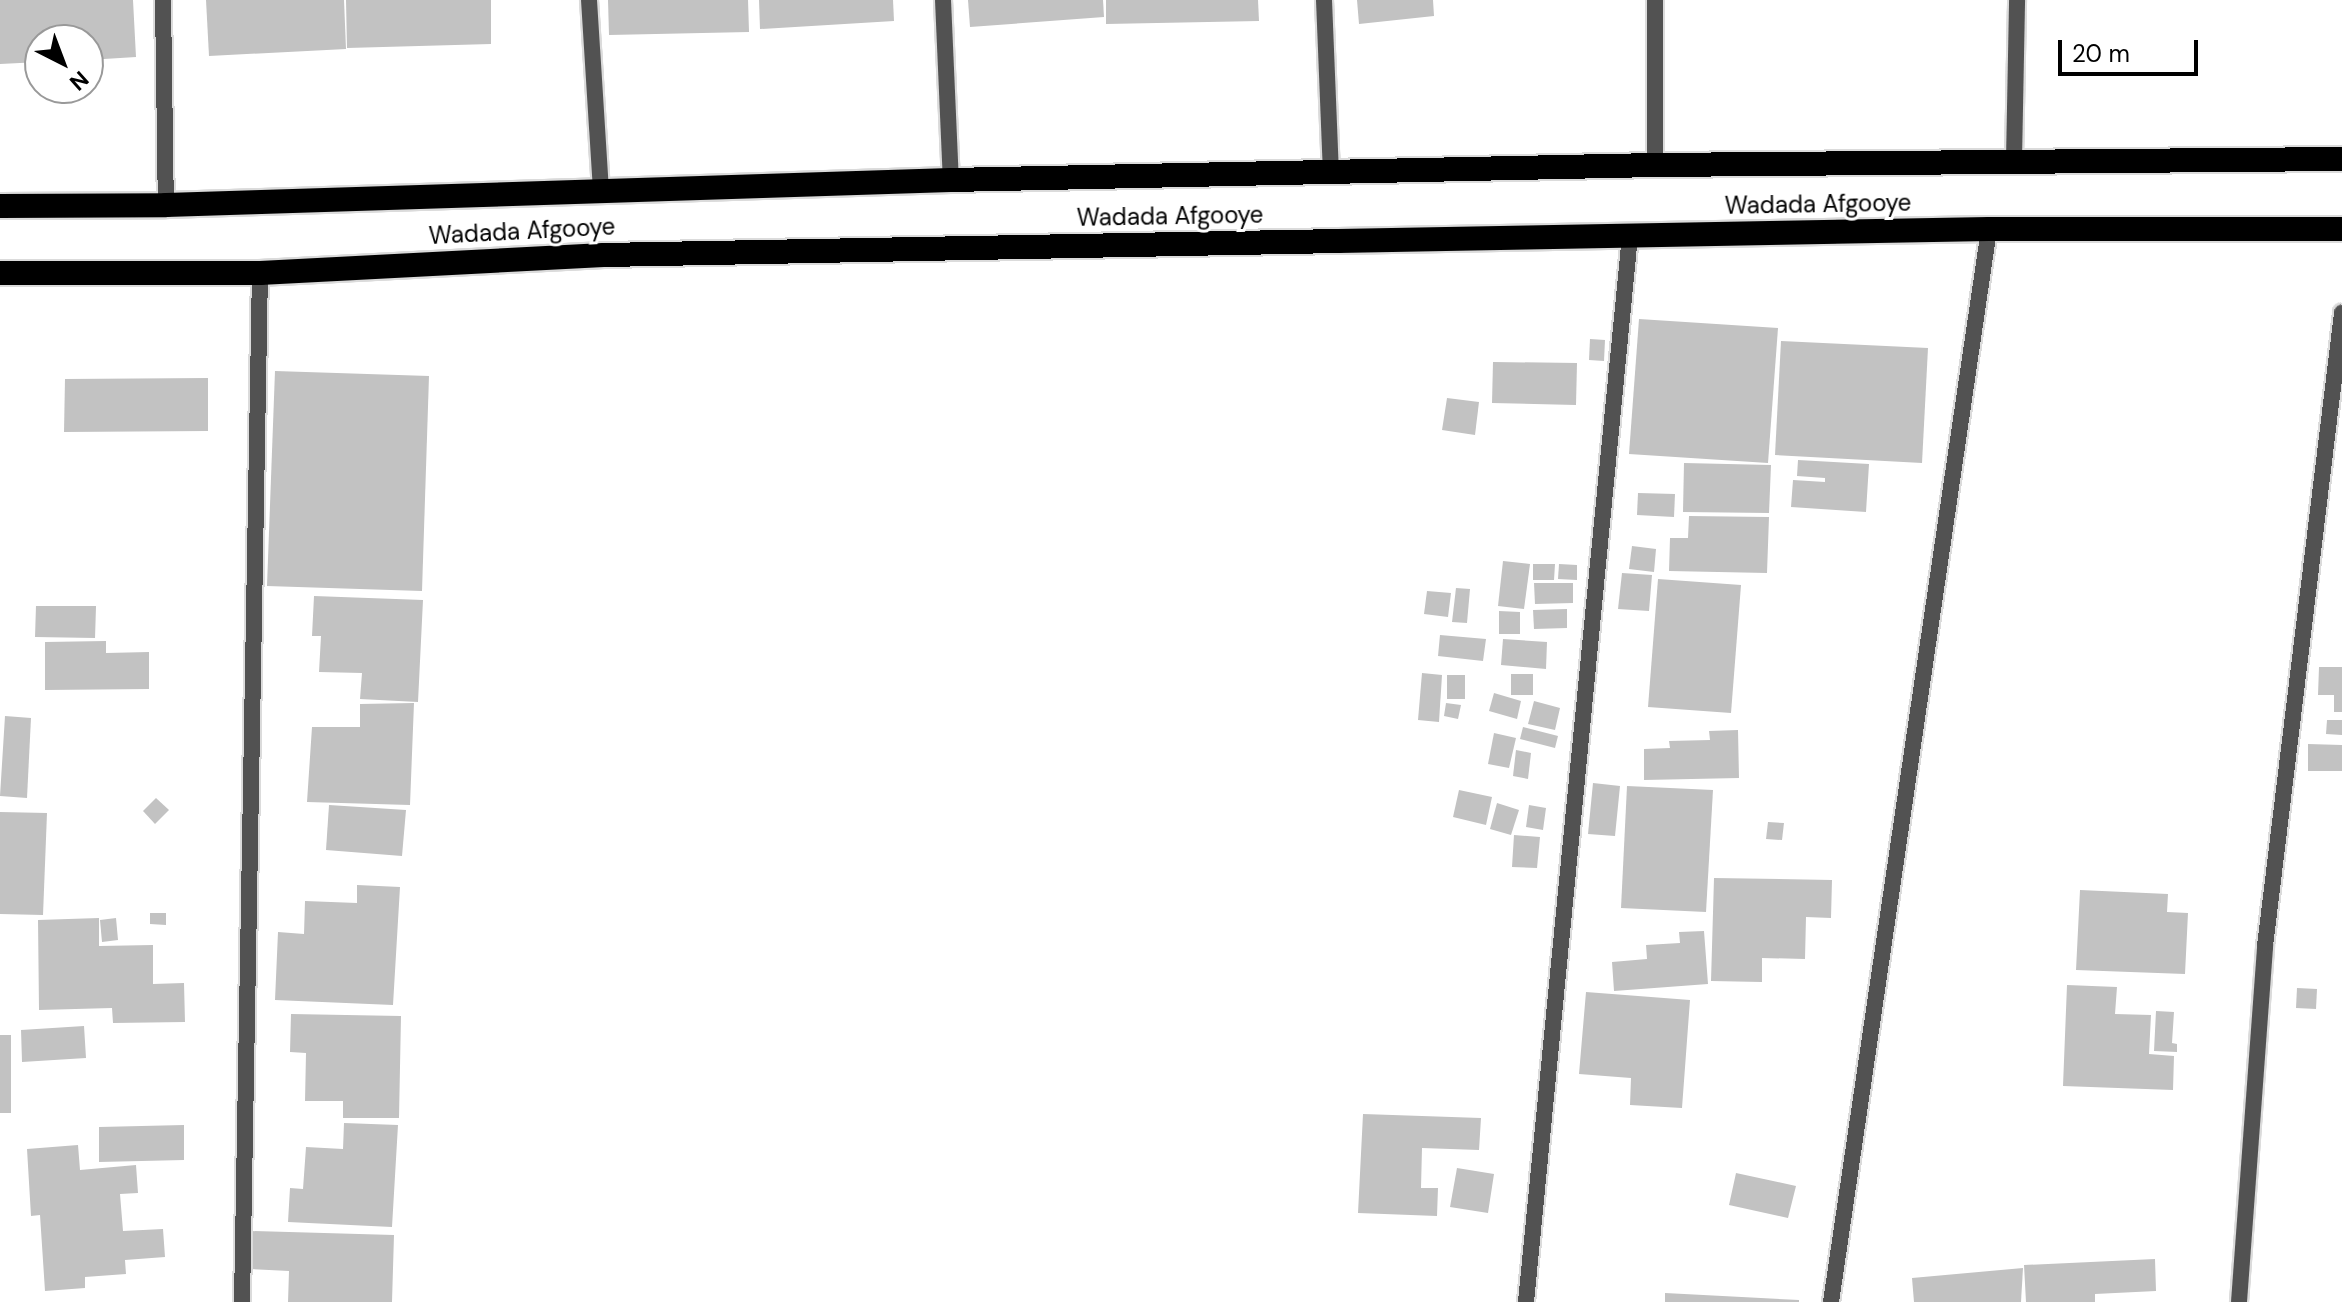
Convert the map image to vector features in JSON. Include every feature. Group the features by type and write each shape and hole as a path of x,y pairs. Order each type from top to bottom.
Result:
{"highway":[{"name":"Wadada Afgooye","path":"0,206 166,205 951,180 1655,165 2342,159"},
{"name":"Wadada Afgooye","path":"0,273 260,273 604,255 1630,235 1989,229 2342,229"}],"street":[{"path":"163,0 166,205"},
{"path":"589,0 601,192"},
{"path":"943,0 951,180"},
{"path":"1324,0 1331,172"},
{"path":"1655,0 1655,165"},
{"path":"2014,160 2017,0"},
{"path":"1831,1302 1989,229"},
{"path":"1526,1302 1630,235"},
{"path":"242,1302 260,273"},
{"path":"2239,1302 2265,946 2342,313"}],"building":[{"path":"0,0 133,0 136,57 104,59 104,24 24,24 24,63 0,64"},
{"path":"206,0 344,0 346,49 209,56"},
{"path":"346,0 491,0 491,44 347,48"},
{"path":"608,0 748,0 749,32 609,35"},
{"path":"759,0 893,0 894,21 760,29"},
{"path":"968,0 1103,0 1104,17 970,27"},
{"path":"1106,0 1258,0 1259,21 1106,24"},
{"path":"1357,0 1433,0 1434,16 1359,24"},
{"path":"1639,319 1778,328 1768,463 1629,454"},
{"path":"1590,339 1605,340 1604,361 1589,360"},
{"path":"1781,341 1928,348 1922,463 1775,455"},
{"path":"1493,362 1577,363 1576,405 1492,403"},
{"path":"275,371 429,376 422,591 267,586"},
{"path":"208,378 208,431 64,432 65,379"},
{"path":"1447,398 1479,402 1475,435 1442,430"},
{"path":"1798,460 1869,464 1866,512 1791,507 1793,480 1825,482 1825,478 1797,476"},
{"path":"1684,463 1771,465 1769,513 1683,512"},
{"path":"1638,493 1675,494 1674,517 1637,515"},
{"path":"1689,516 1769,517 1767,573 1669,571 1670,538 1688,538"},
{"path":"1632,546 1656,549 1654,572 1629,569"},
{"path":"1503,561 1530,564 1524,609 1498,606"},
{"path":"1533,564 1555,564 1554,580 1533,580"},
{"path":"1559,564 1577,565 1577,580 1558,579"},
{"path":"1622,573 1652,575 1649,611 1618,609"},
{"path":"1658,579 1741,585 1731,713 1648,707"},
{"path":"1534,583 1573,583 1573,603 1535,604"},
{"path":"1456,588 1470,589 1467,623 1452,622"},
{"path":"1427,591 1451,593 1448,617 1424,614"},
{"path":"314,596 423,600 418,702 360,699 362,673 319,672 321,636 312,636"},
{"path":"36,606 96,606 95,638 35,637"},
{"path":"1567,609 1567,628 1534,629 1533,610"},
{"path":"1499,611 1520,612 1520,634 1499,634"},
{"path":"1440,635 1486,639 1483,661 1438,656"},
{"path":"1503,639 1547,642 1546,669 1501,665"},
{"path":"106,641 106,653 149,652 149,689 45,690 45,642"},
{"path":"2319,667 2342,667 2342,712 2334,712 2334,695 2318,695"},
{"path":"1422,673 1442,675 1439,722 1418,720"},
{"path":"1511,674 1533,674 1533,695 1511,695"},
{"path":"1447,675 1465,675 1465,699 1447,699"},
{"path":"1494,693 1521,701 1517,719 1489,711"},
{"path":"1534,701 1560,708 1555,730 1528,724"},
{"path":"414,703 410,805 307,802 312,727 360,727 360,704"},
{"path":"1446,703 1461,705 1458,719 1444,716"},
{"path":"5,716 31,718 27,798 0,796"},
{"path":"2327,720 2342,720 2342,735 2326,734"},
{"path":"1523,727 1558,736 1555,748 1520,739"},
{"path":"1738,730 1739,778 1644,780 1644,749 1670,748 1669,741 1710,740 1709,731"},
{"path":"1494,733 1516,738 1509,768 1488,764"},
{"path":"2308,744 2342,745 2342,771 2308,771"},
{"path":"1516,750 1531,753 1528,779 1513,776"},
{"path":"1593,783 1620,786 1615,836 1588,834"},
{"path":"1627,786 1713,790 1706,912 1621,908"},
{"path":"1459,790 1492,797 1486,825 1453,817"},
{"path":"156,798 169,810 155,824 143,811"},
{"path":"1497,803 1519,810 1511,835 1490,829"},
{"path":"329,805 406,810 402,856 326,850"},
{"path":"1529,805 1546,808 1543,830 1526,827"},
{"path":"0,812 47,813 43,915 0,914"},
{"path":"1768,822 1784,823 1782,840 1766,839"},
{"path":"1514,835 1540,837 1537,868 1512,867"},
{"path":"1714,878 1832,880 1831,918 1806,917 1805,959 1762,958 1762,982 1711,981"},
{"path":"357,885 400,887 393,1005 275,1000 278,932 304,934 305,901 357,903"},
{"path":"2080,890 2168,894 2167,912 2188,913 2185,974 2076,970"},
{"path":"150,913 166,913 166,925 150,924"},
{"path":"99,918 99,946 153,945 153,984 184,983 185,1022 113,1023 112,1008 39,1010 38,920"},
{"path":"116,918 118,940 102,942 100,920"},
{"path":"1704,931 1708,984 1614,991 1612,962 1647,959 1646,945 1680,943 1679,932"},
{"path":"2067,985 2117,987 2115,1014 2151,1015 2149,1054 2174,1056 2173,1090 2063,1086"},
{"path":"2297,988 2317,989 2316,1009 2296,1008"},
{"path":"1586,992 1690,1000 1682,1108 1630,1105 1631,1078 1579,1074"},
{"path":"2156,1011 2174,1012 2172,1043 2177,1044 2177,1052 2154,1051"},
{"path":"291,1014 401,1016 399,1118 343,1118 343,1101 305,1101 306,1053 290,1052"},
{"path":"84,1026 86,1058 22,1062 21,1030"},
{"path":"0,1035 11,1035 11,1113 0,1113"},
{"path":"1363,1114 1481,1118 1479,1150 1422,1148 1421,1188 1438,1188 1437,1216 1358,1213"},
{"path":"344,1123 398,1125 392,1227 288,1222 290,1188 303,1189 306,1147 343,1149"},
{"path":"184,1125 184,1160 99,1162 99,1127"},
{"path":"78,1145 80,1170 136,1165 138,1193 120,1194 123,1231 163,1229 165,1257 125,1260 126,1274 85,1277 85,1288 45,1291 40,1215 31,1216 27,1149"},
{"path":"1457,1168 1494,1174 1488,1213 1450,1207"},
{"path":"1736,1173 1796,1186 1788,1218 1729,1205"},
{"path":"251,1231 394,1235 392,1302 288,1302 289,1271 250,1269"},
{"path":"2155,1259 2156,1291 2095,1294 2095,1302 2026,1302 2024,1265"},
{"path":"2023,1268 2021,1302 1914,1302 1912,1278"},
{"path":"1665,1293 1799,1300 1799,1302 1665,1302"}]}
